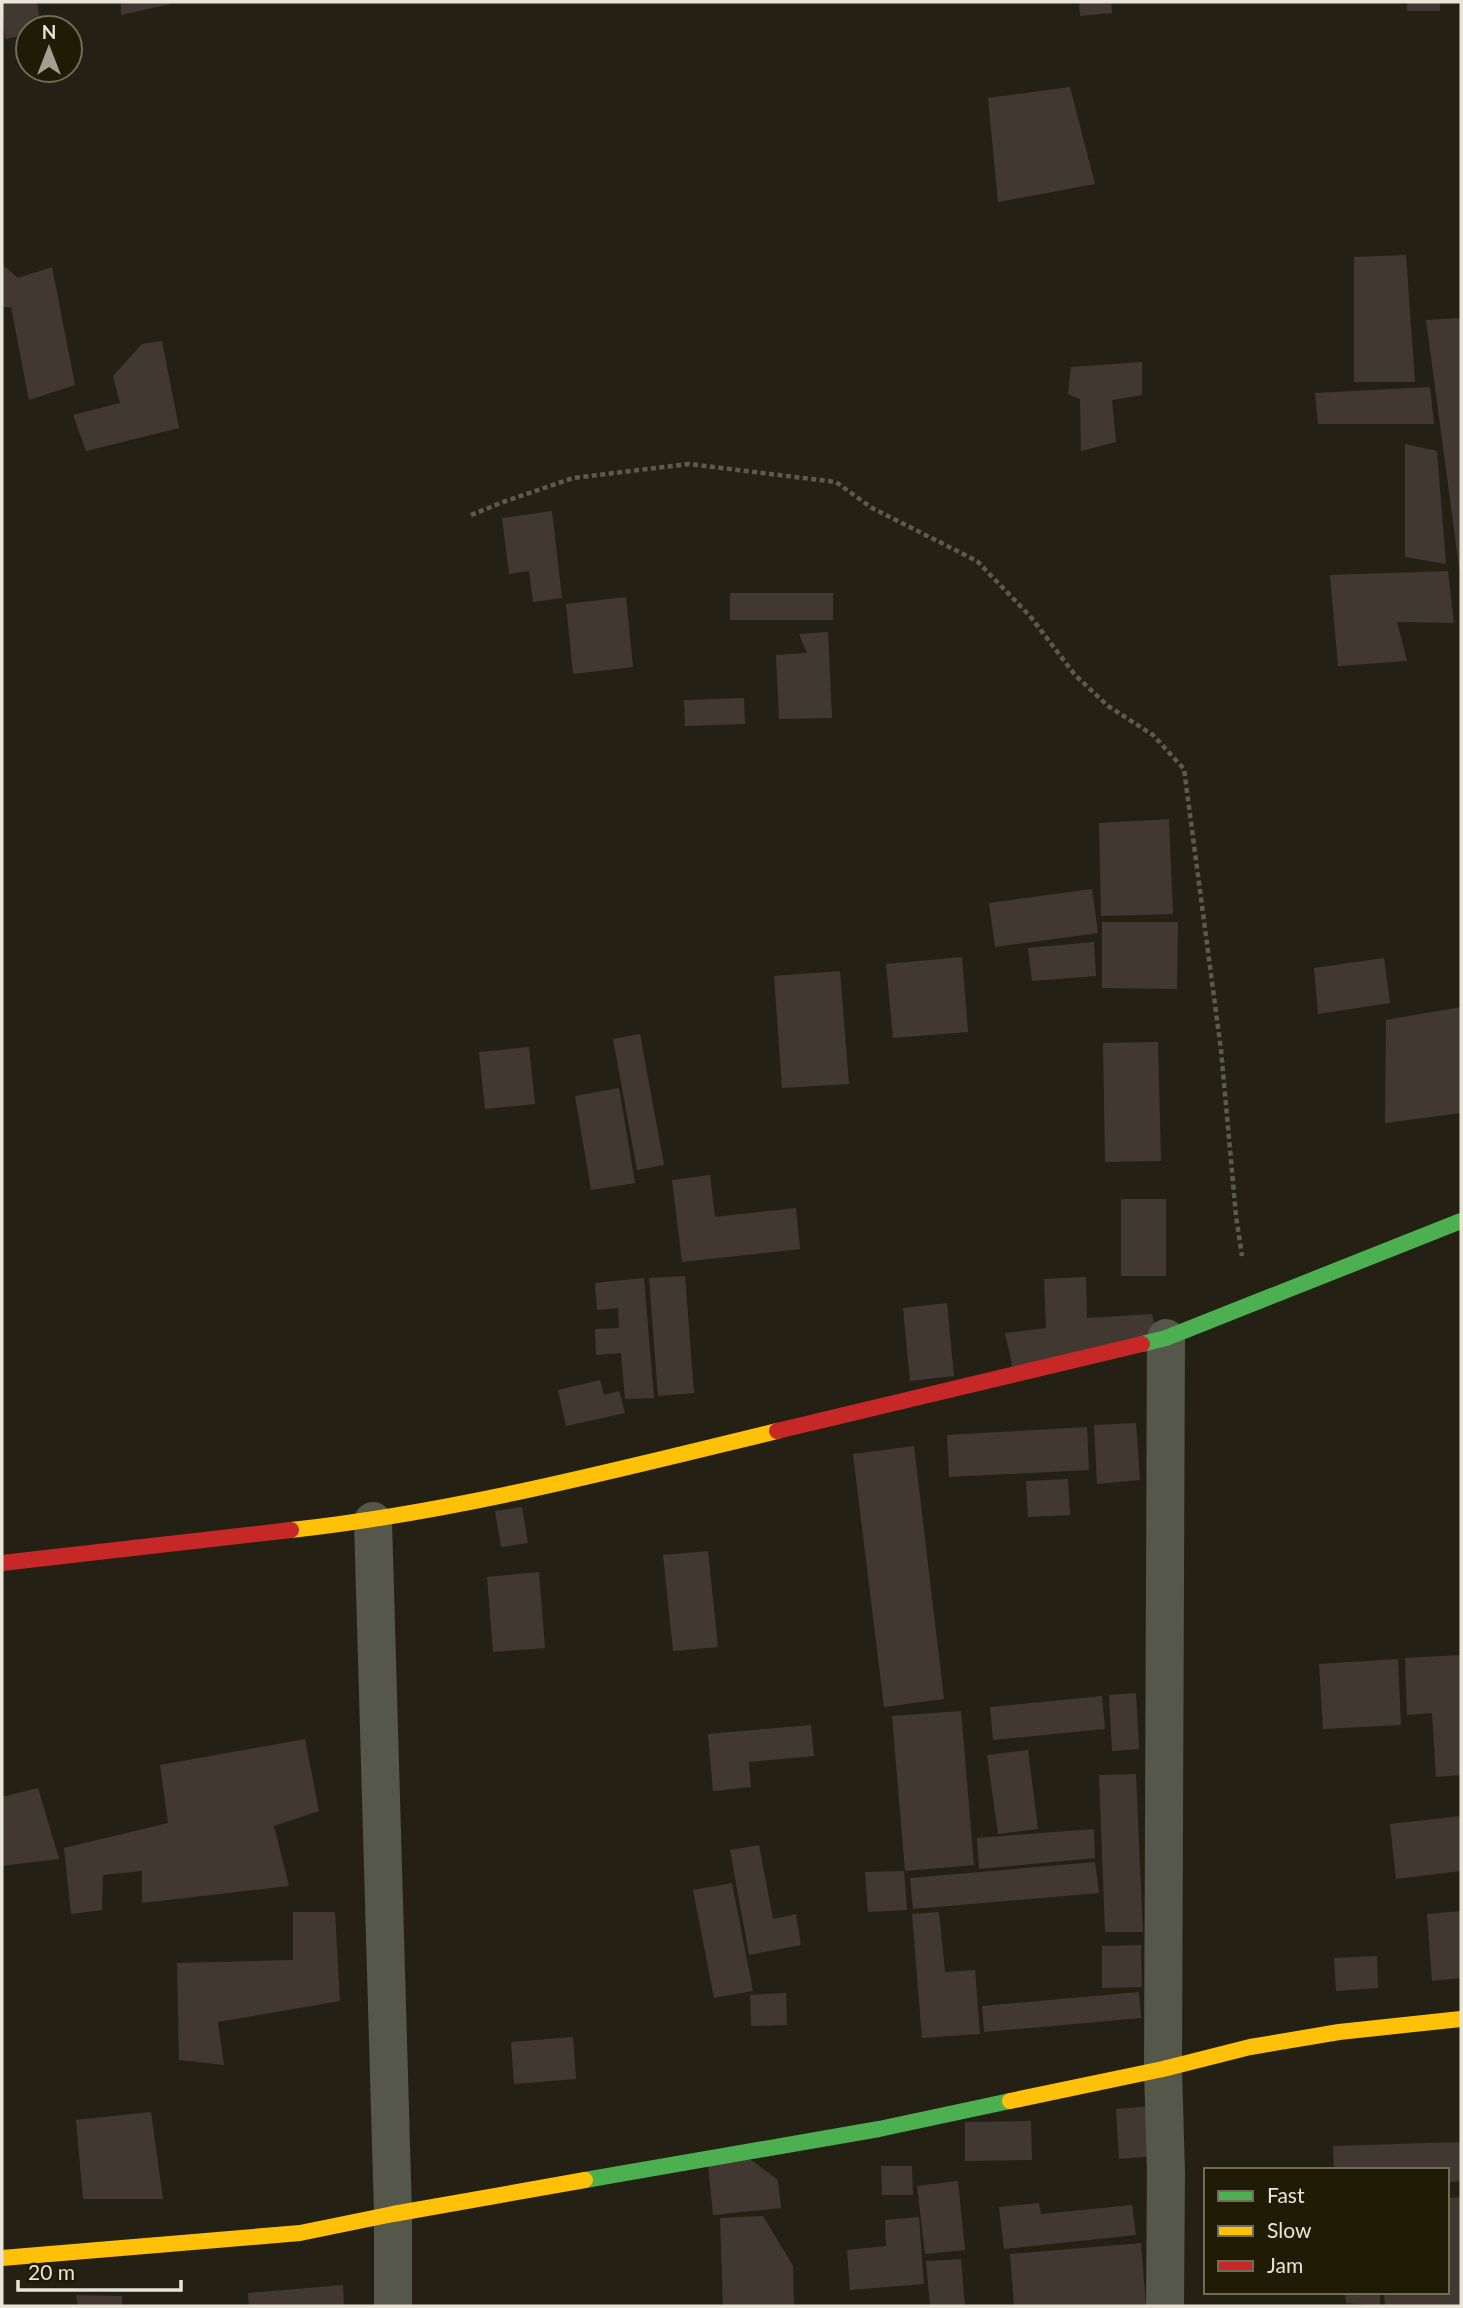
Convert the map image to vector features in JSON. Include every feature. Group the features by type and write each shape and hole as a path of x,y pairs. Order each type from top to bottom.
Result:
{"street":[{"path":"2,1563 373,1521 619,1469 1166,1338 1461,1221"},
{"path":"1165,2306 1163,2069 1166,1338"},
{"path":"373,1521 393,2214 393,2306"},
{"path":"2,2258 300,2232 878,2129 1163,2069 1250,2047 1326,2034 1461,2019"}],"path":[{"path":"471,515 573,478 689,464 836,482 872,508 977,561 1030,616 1075,675 1108,706 1153,734 1184,769 1222,1050 1236,1216 1250,1305"}],"building":[{"path":"2,2 37,2 39,14 14,14 14,37 5,39"},
{"path":"121,2 170,2 170,4 121,15"},
{"path":"1079,2 1111,2 1112,13 1080,16"},
{"path":"1407,2 1440,2 1440,11 1407,11"},
{"path":"1070,87 1095,184 998,202 988,98"},
{"path":"1406,255 1415,382 1354,382 1354,257"},
{"path":"2,264 18,278 52,267 75,385 29,400 11,307 2,307"},
{"path":"1461,318 1461,574 1460,574 1426,320"},
{"path":"162,341 179,428 86,451 73,415 120,403 113,376 142,344"},
{"path":"1142,362 1142,395 1112,400 1116,442 1081,451 1080,399 1068,394 1071,367"},
{"path":"1430,387 1434,424 1318,424 1315,393"},
{"path":"1405,444 1437,451 1446,564 1405,557"},
{"path":"552,511 562,598 533,602 529,571 509,574 502,518"},
{"path":"1448,571 1454,623 1397,622 1407,661 1338,666 1330,575"},
{"path":"730,593 833,593 833,620 730,620"},
{"path":"626,597 633,667 573,674 566,604"},
{"path":"828,632 832,718 779,719 776,655 807,653 799,634"},
{"path":"744,698 745,724 685,726 684,700"},
{"path":"1169,819 1173,914 1101,916 1099,823"},
{"path":"1092,889 1098,933 995,947 989,903"},
{"path":"1102,922 1178,922 1177,989 1102,988"},
{"path":"1094,942 1096,976 1032,981 1028,948"},
{"path":"962,957 968,1032 893,1038 886,964"},
{"path":"1384,958 1390,1003 1318,1014 1314,968"},
{"path":"840,971 849,1084 782,1088 774,976"},
{"path":"1461,1007 1461,1113 1385,1123 1386,1020"},
{"path":"640,1034 664,1165 637,1170 613,1039"},
{"path":"1158,1042 1161,1161 1105,1162 1103,1043"},
{"path":"529,1047 535,1104 485,1109 479,1052"},
{"path":"619,1088 635,1183 591,1190 575,1096"},
{"path":"710,1175 715,1217 796,1208 800,1249 682,1262 672,1180"},
{"path":"1121,1199 1166,1199 1166,1276 1121,1276"},
{"path":"685,1276 694,1393 658,1396 649,1278"},
{"path":"1086,1277 1087,1318 1152,1314 1156,1333 1013,1369 1005,1333 1046,1328 1044,1279"},
{"path":"644,1278 654,1398 625,1399 621,1353 596,1355 595,1329 619,1328 618,1308 597,1310 595,1283"},
{"path":"947,1303 954,1376 910,1381 903,1308"},
{"path":"600,1380 604,1395 619,1391 625,1413 566,1426 558,1390"},
{"path":"1136,1423 1140,1480 1097,1484 1094,1425"},
{"path":"1087,1427 1089,1470 949,1477 947,1435"},
{"path":"914,1446 944,1699 884,1707 853,1454"},
{"path":"1068,1479 1070,1515 1028,1517 1026,1481"},
{"path":"522,1507 528,1543 501,1547 495,1511"},
{"path":"708,1551 718,1647 673,1651 663,1555"},
{"path":"539,1572 545,1648 493,1652 487,1577"},
{"path":"1461,1655 1461,1775 1436,1777 1432,1713 1407,1715 1405,1658"},
{"path":"1398,1659 1401,1725 1323,1729 1319,1664"},
{"path":"1136,1693 1139,1749 1112,1751 1109,1695"},
{"path":"1102,1696 1105,1729 993,1740 990,1707"},
{"path":"961,1711 974,1865 905,1871 892,1716"},
{"path":"811,1725 814,1756 749,1762 751,1787 713,1791 708,1734"},
{"path":"305,1739 319,1811 274,1826 289,1886 142,1903 142,1871 103,1875 102,1910 71,1914 64,1848 168,1823 160,1765"},
{"path":"1028,1750 1038,1829 998,1834 987,1755"},
{"path":"1136,1774 1143,1932 1105,1932 1099,1775"},
{"path":"38,1788 59,1859 2,1866 2,1797"},
{"path":"1461,1816 1461,1871 1396,1879 1390,1824"},
{"path":"1094,1829 1095,1858 979,1869 977,1838"},
{"path":"759,1845 773,1919 796,1914 801,1945 749,1955 730,1850"},
{"path":"1095,1862 1099,1893 913,1909 910,1878"},
{"path":"904,1871 907,1910 868,1912 865,1872"},
{"path":"732,1883 753,1991 714,1998 693,1890"},
{"path":"1461,1911 1461,1978 1432,1981 1427,1914"},
{"path":"293,1912 335,1912 340,2001 218,2022 224,2065 179,2060 177,1963 293,1960"},
{"path":"939,1912 945,1972 975,1970 980,2034 922,2038 912,1914"},
{"path":"1141,1945 1142,1987 1102,1988 1102,1946"},
{"path":"1377,1956 1378,1988 1336,1991 1334,1958"},
{"path":"1139,1992 1141,2018 984,2032 982,2006"},
{"path":"786,1993 787,2025 751,2026 750,1995"},
{"path":"573,2037 576,2079 514,2084 511,2042"},
{"path":"1154,2106 1158,2156 1119,2159 1116,2109"},
{"path":"151,2112 163,2199 83,2199 76,2120"},
{"path":"1031,2121 1032,2160 965,2161 965,2122"},
{"path":"1461,2142 1461,2181 1449,2182 1449,2168 1334,2168 1333,2146"},
{"path":"750,2159 778,2180 781,2208 713,2215 708,2164"},
{"path":"881,2166 912,2166 913,2195 882,2195"},
{"path":"958,2181 965,2250 925,2254 917,2186"},
{"path":"1461,2197 1461,2306 1385,2306 1384,2294 1449,2294 1449,2198"},
{"path":"1039,2203 1041,2214 1132,2205 1136,2235 1004,2249 999,2207"},
{"path":"763,2216 793,2266 794,2306 723,2306 720,2218"},
{"path":"919,2217 924,2284 850,2290 847,2250 886,2246 885,2220"},
{"path":"1141,2243 1146,2306 1014,2306 1010,2254"},
{"path":"961,2259 965,2306 930,2306 926,2261"},
{"path":"343,2285 344,2306 249,2306 248,2293"},
{"path":"1345,2294 1380,2294 1380,2306 1346,2303"},
{"path":"76,2295 122,2296 122,2306 78,2306"}],"traffic: fast":[{"path":"1142,1344 1166,1338 1461,1221"},
{"path":"585,2180 879,2129 1010,2101"}],"traffic: slow":[{"path":"291,1530 474,1501 596,1475 777,1431"},
{"path":"1010,2101 1163,2069 1250,2047 1339,2032 1461,2019"},
{"path":"2,2258 300,2233 585,2180"}],"traffic: jam":[{"path":"777,1431 1142,1344"},
{"path":"2,1563 291,1530"}]}
